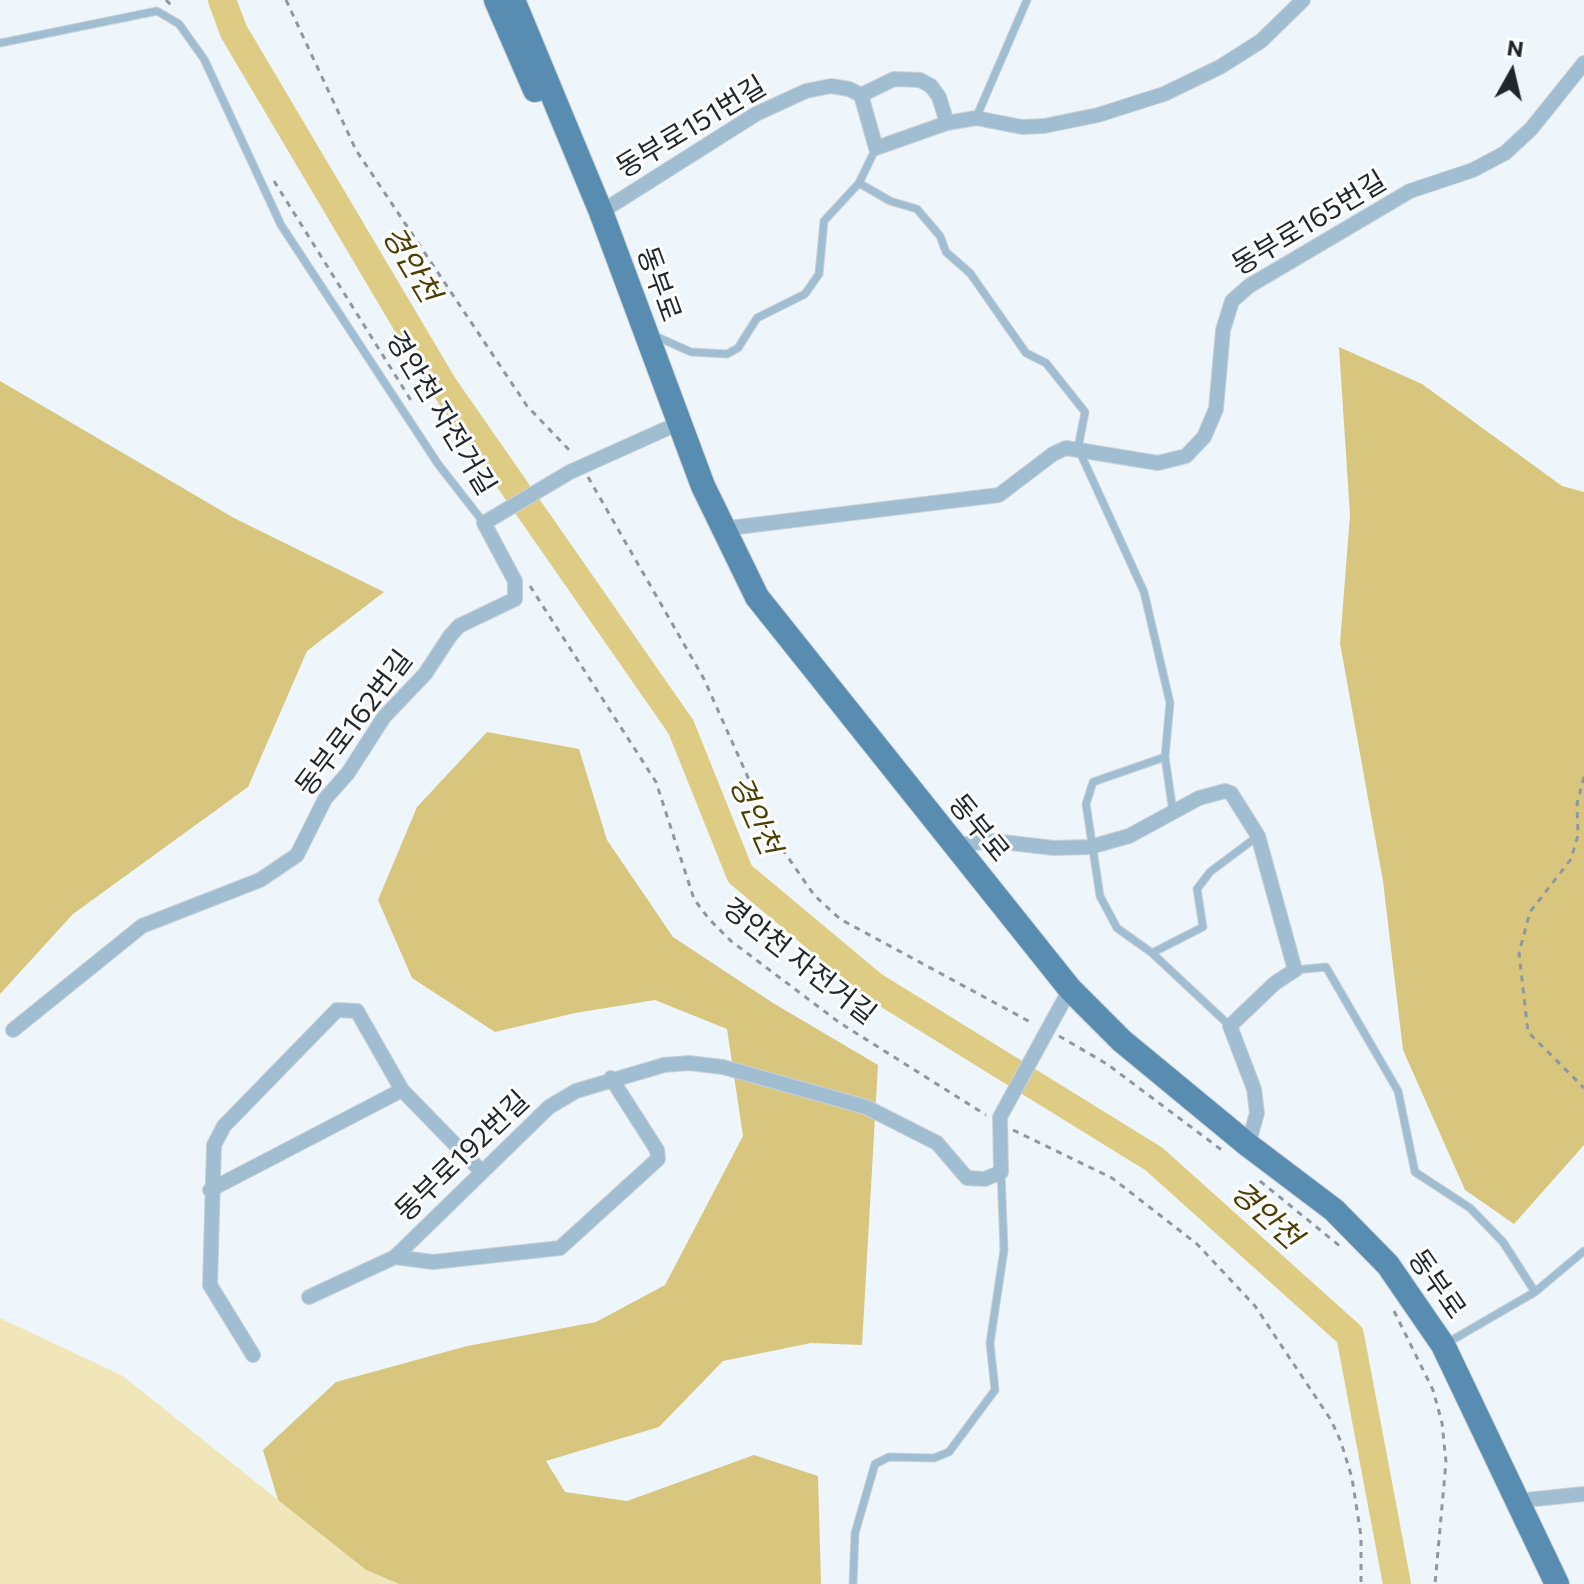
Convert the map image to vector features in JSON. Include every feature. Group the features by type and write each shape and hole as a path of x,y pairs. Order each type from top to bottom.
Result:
{"main road":[{"path":"496,0 675,425 712,533 752,605 1114,1050 1330,1223 1390,1289 1441,1373 1540,1584"},
{"name":"동부로","path":"513,0 601,212 675,425 721,529 757,597 954,845 1067,994 1122,1041 1238,1151 1334,1210 1372,1246 1443,1345 1557,1584"}],"street":[{"path":"947,123 939,97 920,80 894,79 861,95 876,148 947,123 976,118 1022,127 1044,126 1098,115 1164,94 1220,67 1261,41 1303,0"},
{"name":"동부로165번길","path":"1078,448 1158,463 1186,456 1204,437 1216,409 1223,330 1232,301 1249,286 1410,191 1473,170 1505,153 1531,129 1584,63"},
{"name":"동부로151번길","path":"601,212 768,108 806,91 831,86 861,95"},
{"path":"484,523 576,469 675,425"},
{"path":"721,529 999,495 1053,454 1078,448"},
{"name":"동부로162번길","path":"13,1030 142,926 260,880 297,855 325,799 348,773 384,717 425,674 450,636 459,626 515,599 515,581 484,523"},
{"path":"954,845 994,841 1054,848 1090,847 1129,836 1199,798 1225,791 1236,799 1258,836 1295,970 1275,983 1230,1026 1254,1089 1257,1113 1238,1151"},
{"path":"1001,1172 1001,1121 1067,994"},
{"path":"253,1355 210,1285 211,1157 224,1126 337,1010 357,1011 402,1090 481,1171"},
{"name":"동부로192번길","path":"309,1297 395,1257 549,1107 576,1091 611,1078 664,1065 689,1063 723,1067 866,1107 937,1143 967,1178 976,1180 1001,1172"},
{"path":"395,1257 433,1262 560,1248 658,1159 657,1150 611,1078"},
{"path":"210,1190 402,1090"},
{"path":"1516,1501 1584,1494"}],"lane":[{"path":"976,118 1027,0"},
{"path":"0,43 157,11 179,24 204,59 281,225 438,464 484,523"},
{"path":"644,330 691,352 710,356 727,354 738,348 757,318 791,303 814,285 822,264 824,221 859,183 876,148"},
{"path":"859,183 890,201 917,209 940,236 946,252 970,273 1026,353 1046,363 1085,412 1078,448 1144,592 1170,703 1165,757 1173,812"},
{"path":"1165,757 1093,782 1086,804 1090,847 1100,896 1117,928 1152,953 1230,1026"},
{"path":"1152,953 1203,927 1197,889 1210,872 1258,836"},
{"path":"1295,970 1326,967 1398,1091 1415,1172 1470,1208 1503,1242 1535,1292"},
{"path":"853,1584 855,1533 875,1464 889,1457 942,1457 995,1390 990,1343 1004,1250 1001,1172"},
{"path":"1443,1345 1535,1292 1584,1251"}],"path":[{"path":"166,0 176,10"},
{"name":"경안천 자전거길","path":"286,0 356,150 527,406 576,469 704,679 776,840 814,895 840,919 994,1005 1047,1029 1107,1064 1238,1151"},
{"name":"경안천 자전거길","path":"270,173 413,404"},
{"name":"경안천 자전거길","path":"526,579 656,782 694,899 731,941 840,1023 1001,1121 1112,1178 1197,1244 1255,1306 1331,1420 1341,1442 1352,1478 1361,1536 1361,1584"},
{"path":"1584,777 1577,804 1578,835 1571,859 1530,912 1519,953 1528,1032 1584,1088"},
{"path":"1253,1175 1349,1254"},
{"path":"1388,1302 1433,1390 1442,1423 1446,1462 1435,1584"}],"shaded area":[{"path":"1339,347 1422,384 1562,486 1584,492 1584,1145 1514,1224 1465,1190 1403,1050 1383,881 1340,643 1350,515"},
{"path":"0,381 234,518 384,592 307,651 248,787 73,914 0,994"},
{"path":"487,732 579,749 607,840 673,937 773,1003 878,1065 862,1345 811,1343 723,1361 659,1427 546,1461 565,1492 627,1501 754,1455 818,1476 821,1584 399,1584 366,1570 278,1500 263,1450 336,1382 467,1346 596,1322 665,1285 743,1136 727,1029 655,1000 575,1013 495,1032 412,978 378,900 417,807"},
{"path":"0,1318 123,1376 366,1570 399,1584 0,1584"}],"waterway":[{"name":"경안천","path":"222,0 234,32 443,385 681,727 740,874 874,986 1154,1159 1350,1335 1397,1584"}]}
